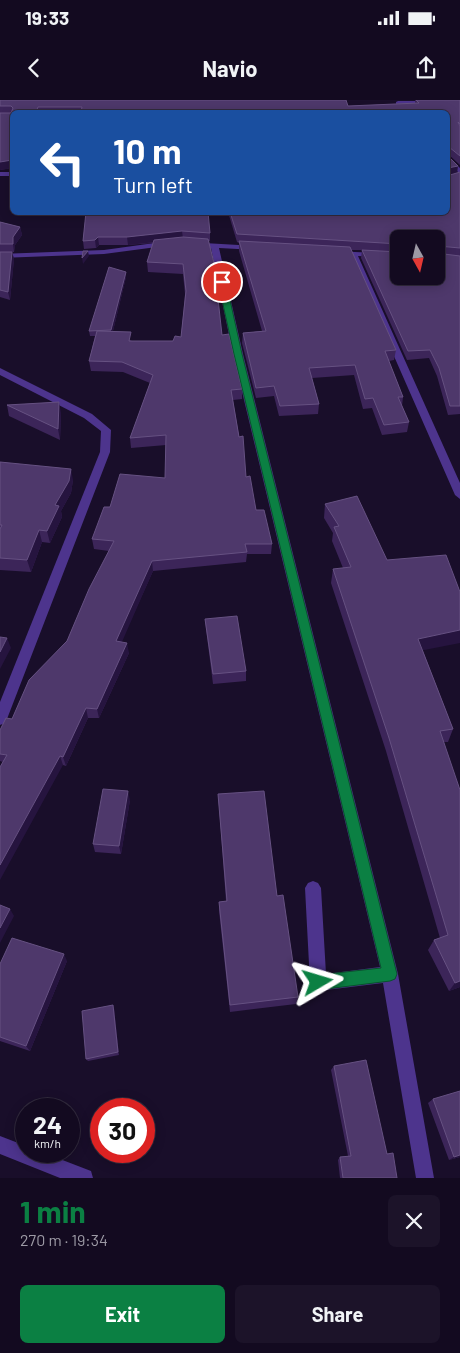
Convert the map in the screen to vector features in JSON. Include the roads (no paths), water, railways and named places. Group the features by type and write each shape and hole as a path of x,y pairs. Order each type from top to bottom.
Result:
{"street":[{"path":"397,102 460,103"},
{"path":"450,160 460,172"},
{"path":"0,256 104,252 174,243"},
{"path":"199,244 264,248"},
{"path":"214,245 238,354 390,974 425,1178"},
{"path":"323,252 390,256"},
{"path":"353,254 460,495"},
{"path":"0,371 88,416 106,430 105,452 0,719"},
{"path":"313,888 318,982 390,974"},
{"path":"0,1145 84,1178"}]}
